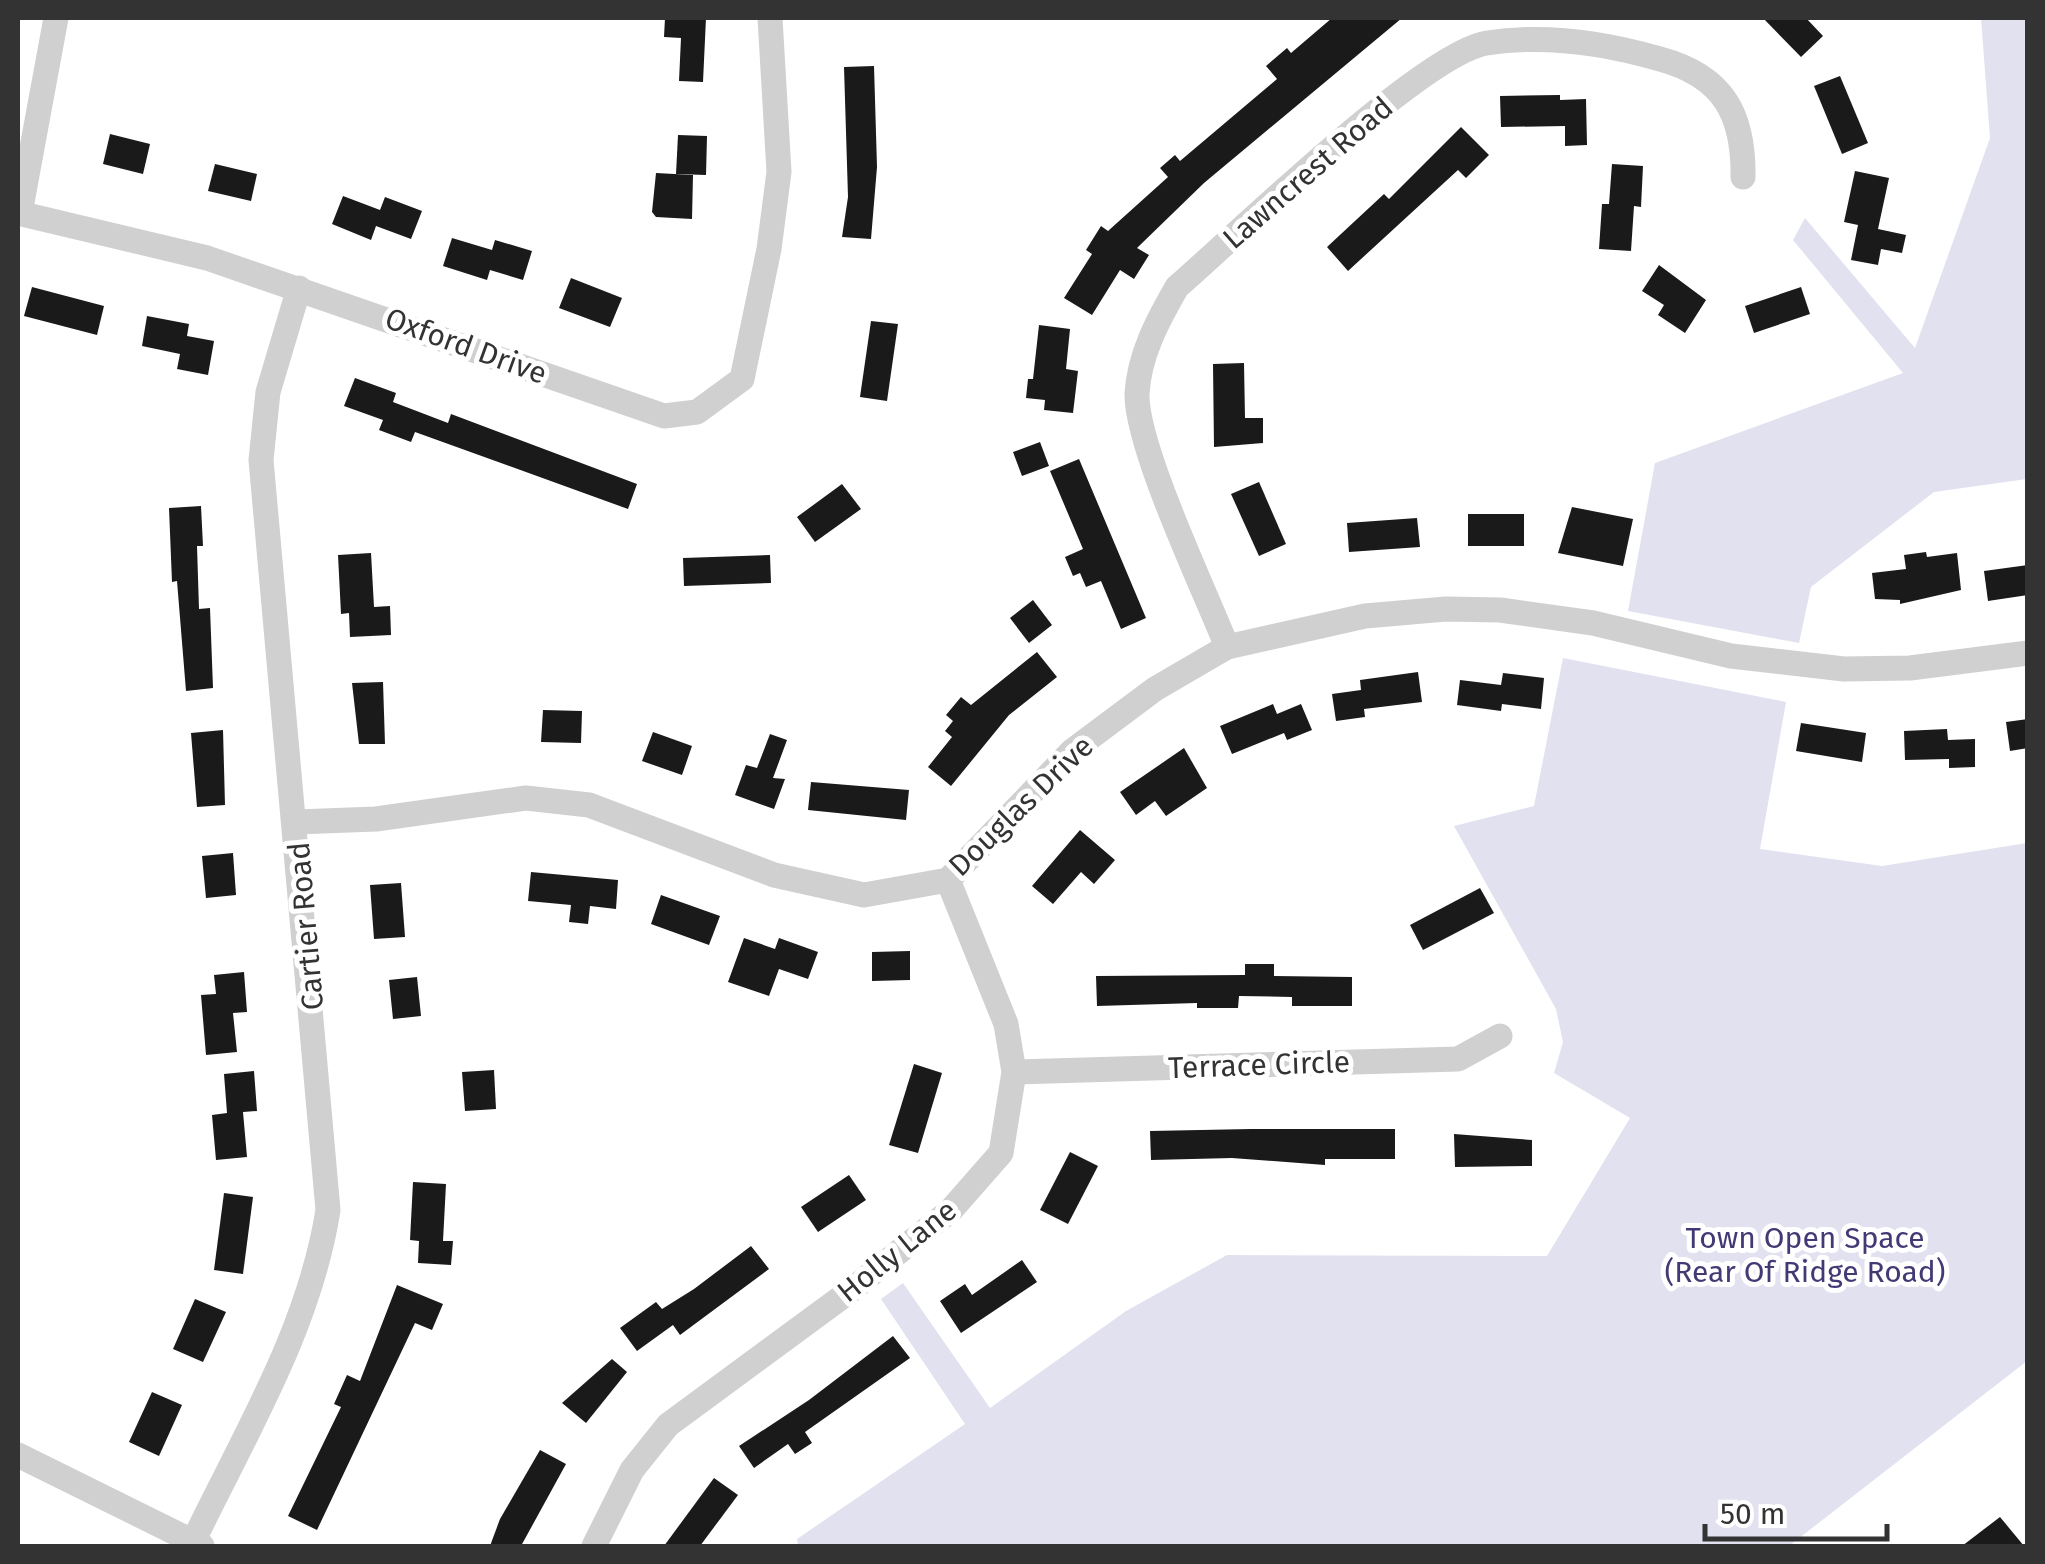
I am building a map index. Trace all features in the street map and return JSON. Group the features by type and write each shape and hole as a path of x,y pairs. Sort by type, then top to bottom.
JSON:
{"street":[{"name":"Oxford Drive","path":"56,18 19,213 207,258 664,416 697,412 742,379 769,249 778,172 770,18"},
{"name":"Lawncrest Road","path":"1228,647 1145,439 1138,395 1150,334 1177,287 1420,76 1484,43 1555,40 1614,45 1685,66 1723,96 1744,136 1744,177"},
{"name":"Cartier Road","path":"195,1545 296,1331 321,1258 328,1210 261,460 268,392 299,288"},
{"name":"Douglas Drive","path":"296,822 376,819 526,798 589,805 774,876 864,894 948,880 1072,751 1155,689 1228,647 1365,616 1446,608 1500,610 1593,623 1731,656 1844,669 1910,668 2028,652"},
{"name":"Holly Lane","path":"594,1546 632,1470 668,1425 850,1291 951,1210 1001,1152 1014,1072 996,992 948,880"},
{"name":"Terrace Circle","path":"1014,1072 1458,1059 1500,1036"},
{"path":"18,1455 195,1545"}],"green space":[{"path":"1981,18 2027,18 2027,479 1934,492 1811,587 1799,643 1628,611 1655,463 1903,373 1793,240 1805,218 1915,348 1990,138"},
{"name":"Town Open Space (Rear Of Ridge Road)","path":"1563,658 1786,702 1760,849 1882,866 2027,843 2027,1361 1789,1546 798,1546 797,1539 965,1424 881,1299 903,1283 990,1408 1126,1311 1227,1255 1547,1256 1630,1118 1554,1073 1563,1042 1556,1009 1454,826 1534,806"}],"building":[{"path":"665,18 706,18 703,82 679,81 681,38 664,37"},
{"path":"1332,18 1402,18 1204,183 1137,248 1149,255 1134,279 1120,270 1092,315 1064,298 1092,254 1086,250 1101,226 1108,231 1168,177 1160,168 1175,155 1180,161 1277,79 1266,66 1287,48 1291,53"},
{"path":"1763,18 1806,18 1823,36 1801,57"},
{"path":"874,66 877,167 871,239 842,237 848,197 844,67"},
{"path":"1840,76 1868,143 1842,154 1814,86"},
{"path":"1560,95 1560,100 1586,99 1587,145 1565,146 1565,126 1501,127 1500,96"},
{"path":"1461,127 1489,155 1466,178 1458,170 1348,271 1327,247 1384,194 1389,199"},
{"path":"110,134 150,144 143,174 103,164"},
{"path":"678,135 707,136 706,175 676,174"},
{"path":"215,164 257,174 251,201 208,191"},
{"path":"1612,164 1643,166 1641,207 1634,206 1631,251 1599,249 1602,204 1609,204"},
{"path":"1855,171 1889,178 1878,229 1906,235 1902,253 1881,249 1878,265 1851,260 1858,225 1844,222"},
{"path":"656,173 693,175 692,219 656,217 652,212"},
{"path":"343,196 380,210 385,197 422,211 411,239 376,226 371,240 332,224"},
{"path":"452,238 492,250 495,240 532,251 523,280 490,270 487,280 443,266"},
{"path":"1659,265 1706,300 1685,333 1658,315 1664,305 1642,291"},
{"path":"571,278 622,298 610,327 559,308"},
{"path":"32,287 104,306 97,335 24,316"},
{"path":"1801,287 1810,314 1754,333 1745,306"},
{"path":"147,316 189,324 187,336 214,341 208,375 177,369 180,354 142,346"},
{"path":"871,321 898,324 887,401 860,397"},
{"path":"1039,325 1070,329 1066,369 1078,371 1073,413 1044,410 1045,400 1026,398 1028,379 1033,379"},
{"path":"1244,363 1245,418 1263,418 1263,443 1214,447 1213,364"},
{"path":"355,378 396,393 393,402 448,423 451,414 637,484 628,509 415,432 411,442 379,430 383,420 344,406"},
{"path":"1040,442 1049,466 1022,476 1013,452"},
{"path":"1079,459 1146,618 1121,629 1101,581 1086,587 1080,573 1073,576 1065,557 1083,549 1050,471"},
{"path":"1259,482 1286,544 1259,556 1231,494"},
{"path":"842,484 861,509 815,542 797,517"},
{"path":"201,506 203,546 197,546 199,609 210,608 213,688 186,691 177,581 172,582 169,508"},
{"path":"1572,507 1633,519 1623,566 1558,553"},
{"path":"1468,514 1524,514 1524,546 1468,546"},
{"path":"1417,518 1420,547 1349,552 1347,523"},
{"path":"1926,552 1927,557 1957,553 1961,590 1900,604 1900,600 1875,599 1872,573 1906,569 1904,555"},
{"path":"371,553 374,607 390,606 391,635 350,637 349,613 341,614 338,555"},
{"path":"770,555 771,583 684,586 683,558"},
{"path":"2028,565 2028,595 1988,601 1984,571"},
{"path":"1033,600 1052,625 1029,643 1010,618"},
{"path":"1037,652 1057,677 1009,715 951,786 928,767 952,737 945,731 953,721 946,715 961,697 971,705"},
{"path":"1418,672 1422,702 1364,709 1365,717 1336,721 1332,694 1361,690 1360,680"},
{"path":"1503,673 1544,678 1541,709 1502,704 1501,711 1457,705 1460,680 1501,685"},
{"path":"383,682 385,744 359,744 352,683"},
{"path":"1273,704 1277,714 1301,704 1312,730 1287,740 1284,733 1232,754 1220,726"},
{"path":"543,710 582,711 581,743 541,742"},
{"path":"2028,719 2028,748 2010,751 2006,722"},
{"path":"1801,723 1866,733 1862,762 1796,751"},
{"path":"1947,729 1948,740 1975,739 1975,767 1949,768 1949,759 1905,760 1904,731"},
{"path":"223,730 225,805 197,807 191,733"},
{"path":"653,732 692,746 682,775 642,761"},
{"path":"770,734 787,740 773,778 785,779 774,809 735,795 746,765 757,768"},
{"path":"1184,748 1207,788 1166,816 1155,801 1136,815 1120,792"},
{"path":"811,782 909,790 906,820 808,810"},
{"path":"1080,830 1115,860 1094,884 1081,872 1053,904 1032,886"},
{"path":"233,853 236,895 206,898 202,856"},
{"path":"531,872 618,880 616,909 590,906 588,924 569,922 571,905 528,901"},
{"path":"401,883 405,937 374,939 370,885"},
{"path":"1480,888 1494,913 1423,950 1410,925"},
{"path":"661,895 720,916 709,945 651,924"},
{"path":"744,938 775,949 779,938 818,952 808,979 779,969 769,996 728,982"},
{"path":"910,951 910,980 872,981 872,952"},
{"path":"1245,964 1274,964 1274,976 1352,977 1352,1006 1292,1006 1292,997 1239,996 1238,1008 1197,1008 1197,1003 1097,1006 1096,976 1245,975"},
{"path":"244,972 247,1012 233,1013 237,1052 206,1055 201,995 216,994 214,975"},
{"path":"417,977 421,1016 393,1019 389,980"},
{"path":"914,1064 942,1073 918,1153 889,1145"},
{"path":"494,1070 496,1109 465,1111 462,1072"},
{"path":"254,1071 257,1111 243,1112 247,1157 216,1160 212,1115 227,1113 224,1074"},
{"path":"1395,1129 1395,1159 1325,1159 1325,1165 1232,1158 1151,1160 1150,1131"},
{"path":"1454,1134 1532,1140 1532,1166 1455,1167"},
{"path":"1070,1152 1098,1166 1068,1224 1040,1210"},
{"path":"849,1175 866,1200 818,1232 801,1207"},
{"path":"413,1182 446,1184 443,1241 453,1241 451,1265 418,1263 419,1241 410,1240"},
{"path":"224,1193 253,1197 243,1274 214,1270"},
{"path":"751,1246 769,1269 680,1335 673,1325 637,1351 620,1328 656,1302 662,1309 694,1289"},
{"path":"1022,1260 1037,1282 961,1333 940,1301 965,1284 972,1295"},
{"path":"397,1285 443,1304 432,1330 415,1323 317,1530 288,1516 341,1407 334,1404 347,1375 360,1381"},
{"path":"195,1299 226,1312 203,1362 173,1349"},
{"path":"893,1336 910,1358 805,1432 812,1443 795,1454 788,1444 754,1468 739,1446 809,1400"},
{"path":"612,1359 627,1372 586,1423 562,1403"},
{"path":"152,1392 182,1405 159,1456 129,1442"},
{"path":"540,1450 566,1464 521,1546 490,1546 500,1519"},
{"path":"714,1478 738,1495 700,1546 664,1546"},
{"path":"2000,1517 2024,1546 1962,1546"}]}
